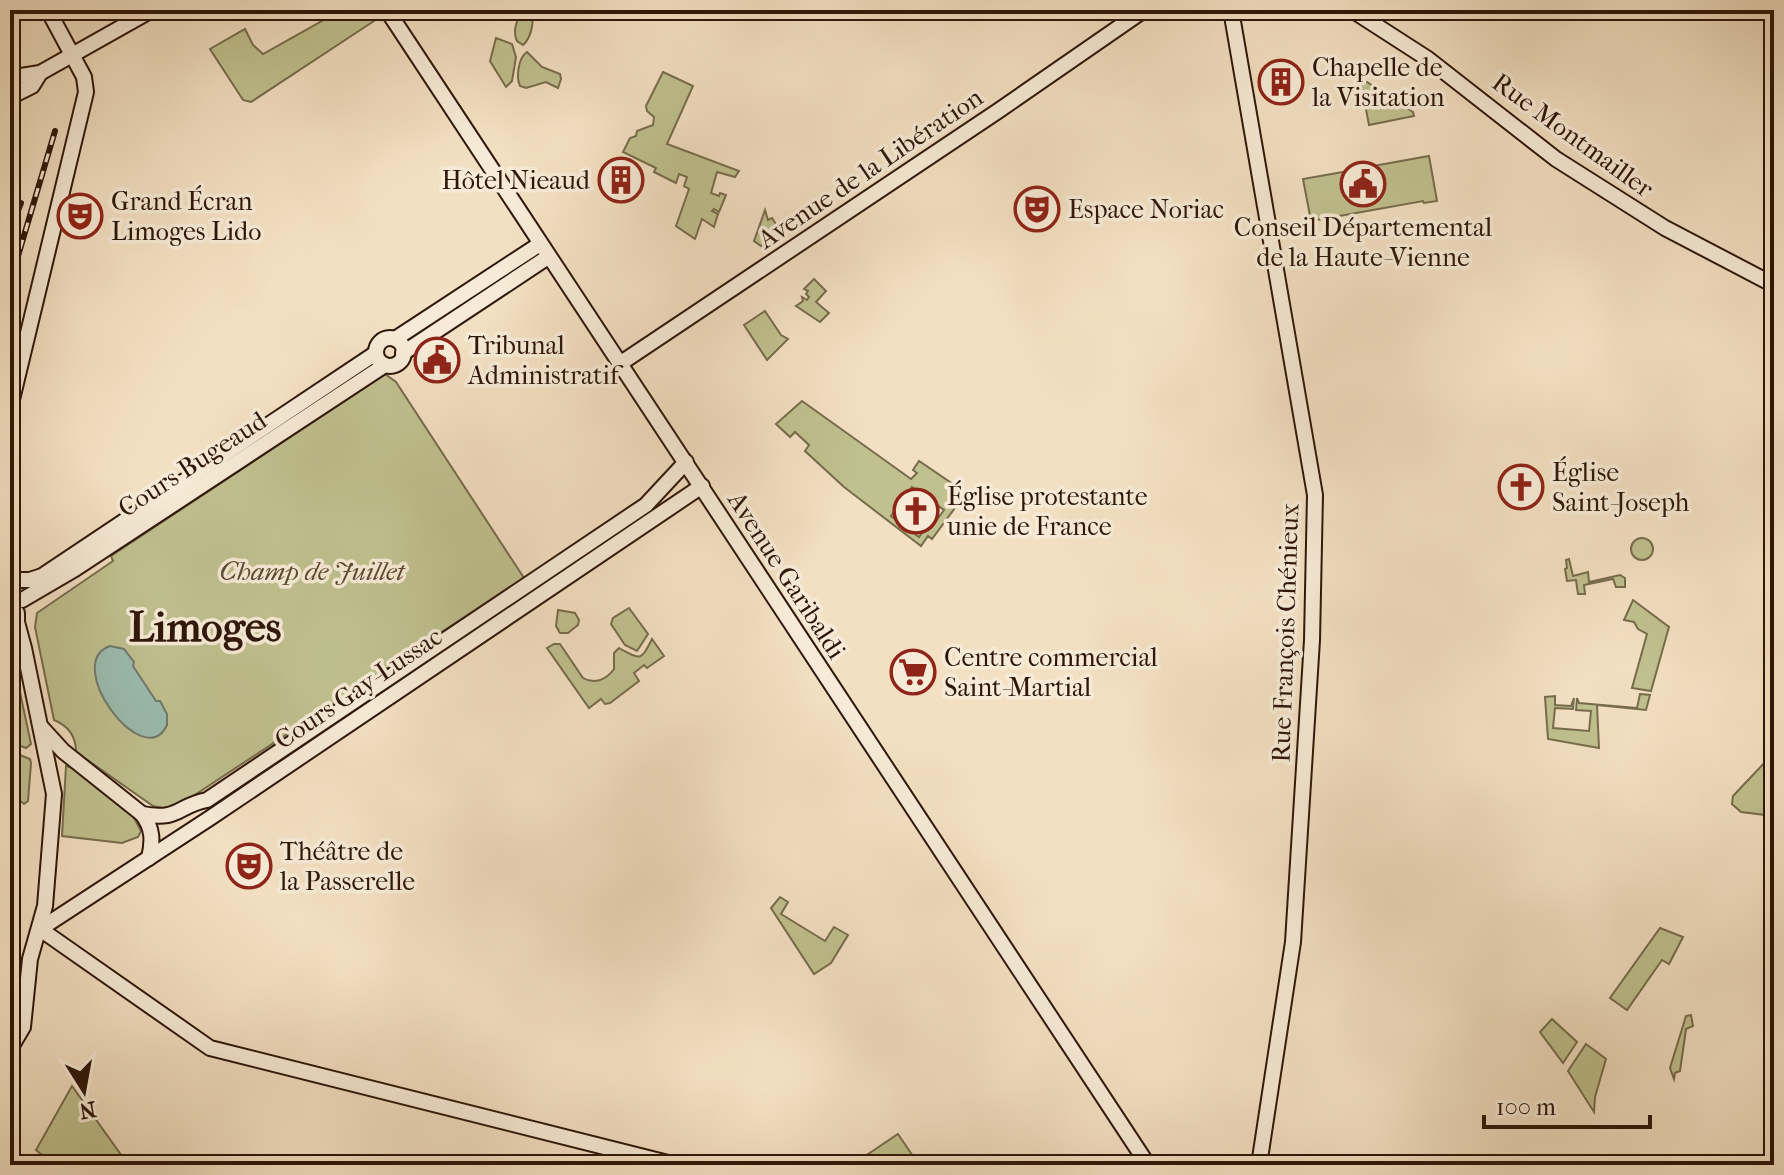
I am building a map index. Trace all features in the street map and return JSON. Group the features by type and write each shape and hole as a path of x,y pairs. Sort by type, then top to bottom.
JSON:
{"street":[{"path":"10,408 86,92 84,77 48,10"},
{"path":"10,82 21,76 40,73 152,10"},
{"name":"Avenue Garibaldi","path":"387,10 1148,1165"},
{"name":"Avenue de la Libération","path":"621,363 981,123 1144,10"},
{"name":"Rue François Chénieux","path":"1231,10 1315,495 1316,530 1311,672 1293,942 1259,1165"},
{"name":"Rue Montmailler","path":"1352,10 1428,59 1528,139 1579,174 1655,223 1774,285"},
{"path":"10,97 32,86 40,73"},
{"path":"540,244 395,339 384,340 377,346 380,359 398,363 403,353 548,257"},
{"path":"395,339 403,353"},
{"name":"Cours Bugeaud","path":"13,578 30,580 42,576 380,359"},
{"name":"Cours Bugeaud","path":"16,611 380,359"},
{"name":"Cours Gay-Lussac","path":"142,814 161,818 207,800 646,505 686,462"},
{"name":"Cours Gay-Lussac","path":"40,929 702,486"},
{"path":"10,1049 23,1027 30,959 40,929 47,886 54,794 43,729 17,622 16,611 22,591 13,578"},
{"path":"10,636 29,674"},
{"path":"43,729 63,751 142,814 151,829 149,858"},
{"path":"40,929 210,1048 676,1165"}],"green space":[{"path":"329,10 372,10 377,19 251,102 243,100 210,49 245,29 253,45 263,54 327,18"},
{"path":"524,14 532,16 532,23 523,45 517,41 515,30"},
{"path":"496,38 512,44 516,57 512,81 506,87 490,61"},
{"path":"527,52 542,67 560,74 558,88 546,82 526,88 520,86 519,68"},
{"path":"663,72 693,86 667,144 739,171 735,177 717,172 711,193 726,195 719,212 712,211 718,214 714,227 702,219 695,239 676,226 689,189 684,186 687,177 679,174 676,183 654,172 656,168 623,152 637,131 653,125 654,117 646,106"},
{"path":"1367,82 1413,112 1414,116 1369,125 1361,83"},
{"path":"1429,156 1437,201 1311,221 1303,179 1360,169 1365,194 1377,191 1373,166"},
{"path":"765,210 768,220 772,218 781,232 761,246 754,241"},
{"path":"814,279 826,291 816,302 829,313 820,322 796,306 803,301 802,297 807,300 809,297 804,289"},
{"path":"765,311 781,335 788,339 767,360 744,325"},
{"name":"Champ de Juillet","path":"385,374 396,382 524,578 181,804 166,809 153,806 76,752 71,732 54,720 35,627 37,613 113,561 111,556"},
{"path":"802,401 911,479 917,473 913,470 919,461 966,493 932,539 928,536 921,546 844,487 805,451 809,445 795,432 790,437 776,424","holes":["912,487 944,510 931,528 927,526 919,537 891,516"]},
{"path":"1642,538 1650,541 1653,549 1650,557 1642,560 1634,557 1631,549 1634,541"},
{"path":"1569,559 1573,576 1588,572 1589,582 1620,575 1625,578 1625,587 1616,587 1613,579 1584,585 1585,594 1578,594 1576,580 1567,581 1565,569 1566,560"},
{"path":"1633,600 1669,627 1651,691 1632,688 1647,634 1638,629 1634,622 1624,620"},
{"path":"629,608 648,634 637,651 625,645 611,624 613,618"},
{"path":"558,610 575,613 579,620 578,625 568,633 560,633 556,626"},
{"path":"652,639 664,656 634,673 639,681 610,703 605,704 601,699 589,708 547,648 560,644 583,678 596,681 608,676 614,669 614,653 619,648 640,656"},
{"path":"10,645 31,744 26,748 10,742"},
{"path":"1640,694 1650,695 1646,710 1597,705 1599,748 1548,739 1545,697 1555,696 1555,705 1571,706 1574,698 1573,709 1555,708 1553,728 1589,731 1591,711 1576,710 1577,698 1579,703 1637,708"},
{"path":"10,751 30,759 28,801 24,804 10,792"},
{"path":"1774,756 1774,816 1741,812 1732,804 1733,796"},
{"path":"66,766 73,768 133,816 141,831 138,837 122,843 62,836"},
{"path":"780,897 788,902 781,914 825,941 834,927 848,935 831,963 814,974 771,908"},
{"path":"1660,928 1683,937 1669,964 1662,960 1627,1010 1610,998"},
{"path":"1691,1015 1693,1026 1686,1029 1680,1071 1675,1073 1674,1079 1670,1068 1686,1016"},
{"path":"1552,1019 1577,1042 1563,1063 1540,1032"},
{"path":"1586,1044 1606,1059 1594,1112 1568,1071"},
{"path":"72,1086 124,1159 114,1165 46,1165 48,1160 36,1150"},
{"path":"898,1134 919,1165 852,1165"}],"water":[{"path":"110,646 124,649 167,714 167,725 156,737 142,736 126,726 100,692 95,673 97,656"}],"railway":[{"path":"10,283 55,131"},
{"path":"10,231 21,203"}],"place":[{"name":"Chapelle de la Visitation","path":"1281,82"},
{"name":"Hôtel Nieaud","path":"621,180"},
{"name":"Conseil Départemental de la Haute-Vienne","path":"1363,184"},
{"name":"Espace Noriac","path":"1037,209"},
{"name":"Grand Écran Limoges Lido","path":"80,216"},
{"name":"Tribunal Administratif","path":"437,360"},
{"name":"Église Saint-Joseph","path":"1521,487"},
{"name":"Église protestante unie de France","path":"916,511"},
{"name":"Centre commercial Saint-Martial","path":"913,672"},
{"name":"Théâtre de la Passerelle","path":"249,866"}],"district":[{"name":"Limoges","path":"205,626"}]}
